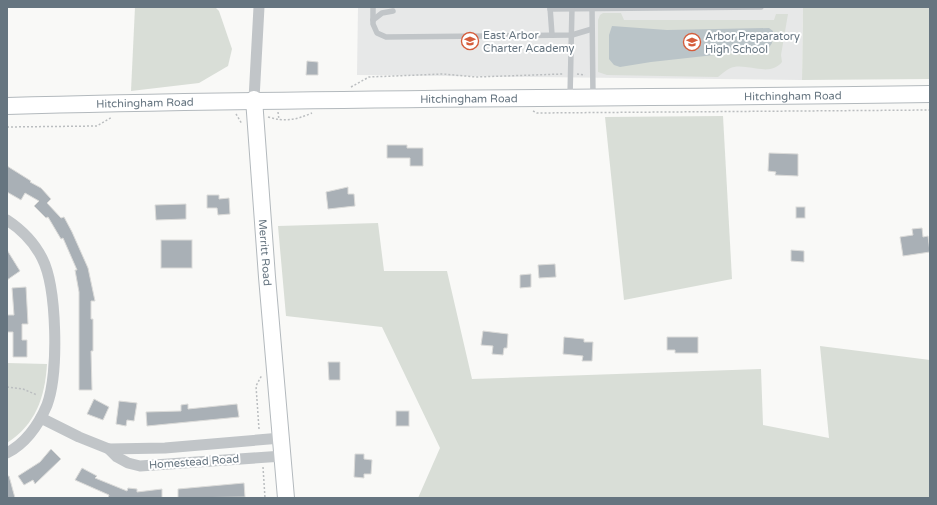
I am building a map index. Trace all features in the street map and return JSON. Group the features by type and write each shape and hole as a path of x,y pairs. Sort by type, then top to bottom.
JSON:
{"street":[{"name":"Merritt Road","path":"259,7 254,99 267,277 286,498"},
{"name":"Hitchingham Road","path":"7,106 254,99 593,98 930,94"},
{"path":"7,220 25,234 34,244 48,271 54,323 52,385 41,418 28,436 14,449 7,453"},
{"name":"Homestead Road","path":"41,418 79,437 109,449 165,448 281,438"},
{"name":"Homestead Road","path":"109,449 117,457 128,463 140,466 283,456"}],"lane":[{"path":"373,7 373,20 377,33 386,37 572,35 592,29"},
{"path":"552,35 550,8 761,7"},
{"path":"570,98 572,74 572,8"},
{"path":"592,8 593,98"},
{"path":"373,20 382,13 393,11"}],"path":[{"path":"346,89 368,78 443,74 476,77 572,74 593,75"},
{"path":"278,100 279,120"},
{"path":"532,110 537,113 930,110"},
{"path":"239,119 244,116 255,116 279,120 298,120 316,111"},
{"path":"235,112 245,129"},
{"path":"7,127 97,126 117,114"},
{"path":"260,434 256,386 265,370"},
{"path":"7,387 23,389 37,395"},
{"path":"262,462 265,498"}],"shaded area":[{"path":"135,7 215,7 219,11 232,49 228,66 199,83 131,91"},
{"path":"358,7 803,7 802,80 357,75"},
{"path":"803,7 930,7 930,79 802,80"},
{"name":"Arbor Preparatory High School","path":"603,13 621,13 624,20 774,20 776,14 788,14 781,55 782,62 772,69 734,67 718,77 607,75 598,72 598,20 600,15"},
{"path":"612,26 667,30 769,28 773,31 772,43 768,49 651,62 620,67 614,65 609,59 609,35"},
{"path":"723,116 732,279 624,300 605,117"},
{"path":"378,223 384,271 447,271 472,379 761,369 763,425 829,438 820,346 930,360 930,498 418,498 440,448 382,327 286,316 278,226"},
{"path":"7,363 47,364 44,388 37,409 25,427 17,436 7,443"}],"building":[{"path":"307,61 318,62 318,75 306,75"},
{"path":"387,145 407,145 407,148 423,148 423,166 410,166 410,158 387,158"},
{"path":"769,153 798,154 798,176 775,175 776,172 768,171"},
{"path":"7,166 41,188 51,199 47,203 61,218 64,217 88,268 95,301 91,301 91,319 93,319 93,351 91,351 92,390 79,390 79,292 75,270 77,270 63,238 61,239 48,217 46,218 34,206 39,201 25,193 21,200 7,192"},
{"path":"348,187 348,194 354,194 355,206 328,209 326,192"},
{"path":"207,195 219,195 219,199 229,198 230,214 218,215 217,208 207,208"},
{"path":"186,204 186,219 156,220 155,205"},
{"path":"796,207 805,207 805,218 796,218"},
{"path":"922,228 923,237 928,236 930,252 903,256 900,237 913,235 912,229"},
{"path":"161,240 192,240 192,268 161,268"},
{"path":"7,250 20,271 7,280"},
{"path":"791,250 804,251 804,262 791,261"},
{"path":"555,264 556,277 539,278 538,265"},
{"path":"531,274 531,287 520,288 520,275"},
{"path":"26,287 28,324 22,324 22,340 27,340 27,357 13,357 13,332 7,332 7,315 14,315 12,288"},
{"path":"483,331 508,334 507,348 504,348 503,355 492,354 493,346 481,345"},
{"path":"564,337 584,339 584,342 593,342 592,361 582,361 583,356 563,354"},
{"path":"667,337 698,337 698,353 675,353 675,350 667,350"},
{"path":"328,362 340,362 340,380 329,380"},
{"path":"94,399 109,407 103,420 87,414"},
{"path":"119,401 137,403 134,421 127,420 126,426 116,424"},
{"path":"188,404 188,409 237,404 239,417 147,426 146,412 181,411 181,405"},
{"path":"396,411 409,411 409,426 396,426"},
{"path":"51,449 61,459 35,484 33,480 24,485 18,476 40,462"},
{"path":"355,454 364,454 364,459 372,460 371,474 364,474 364,478 354,477"},
{"path":"82,468 97,476 95,478 127,491 128,488 137,489 137,492 162,489 162,498 108,498 109,495 75,480"},
{"path":"7,476 9,476 15,498 7,498"},
{"path":"244,483 245,497 178,498 178,489"}],"place":[{"name":"East Arbor Charter Academy","path":"470,41"},
{"name":"Arbor Preparatory High School","path":"692,42"}]}
